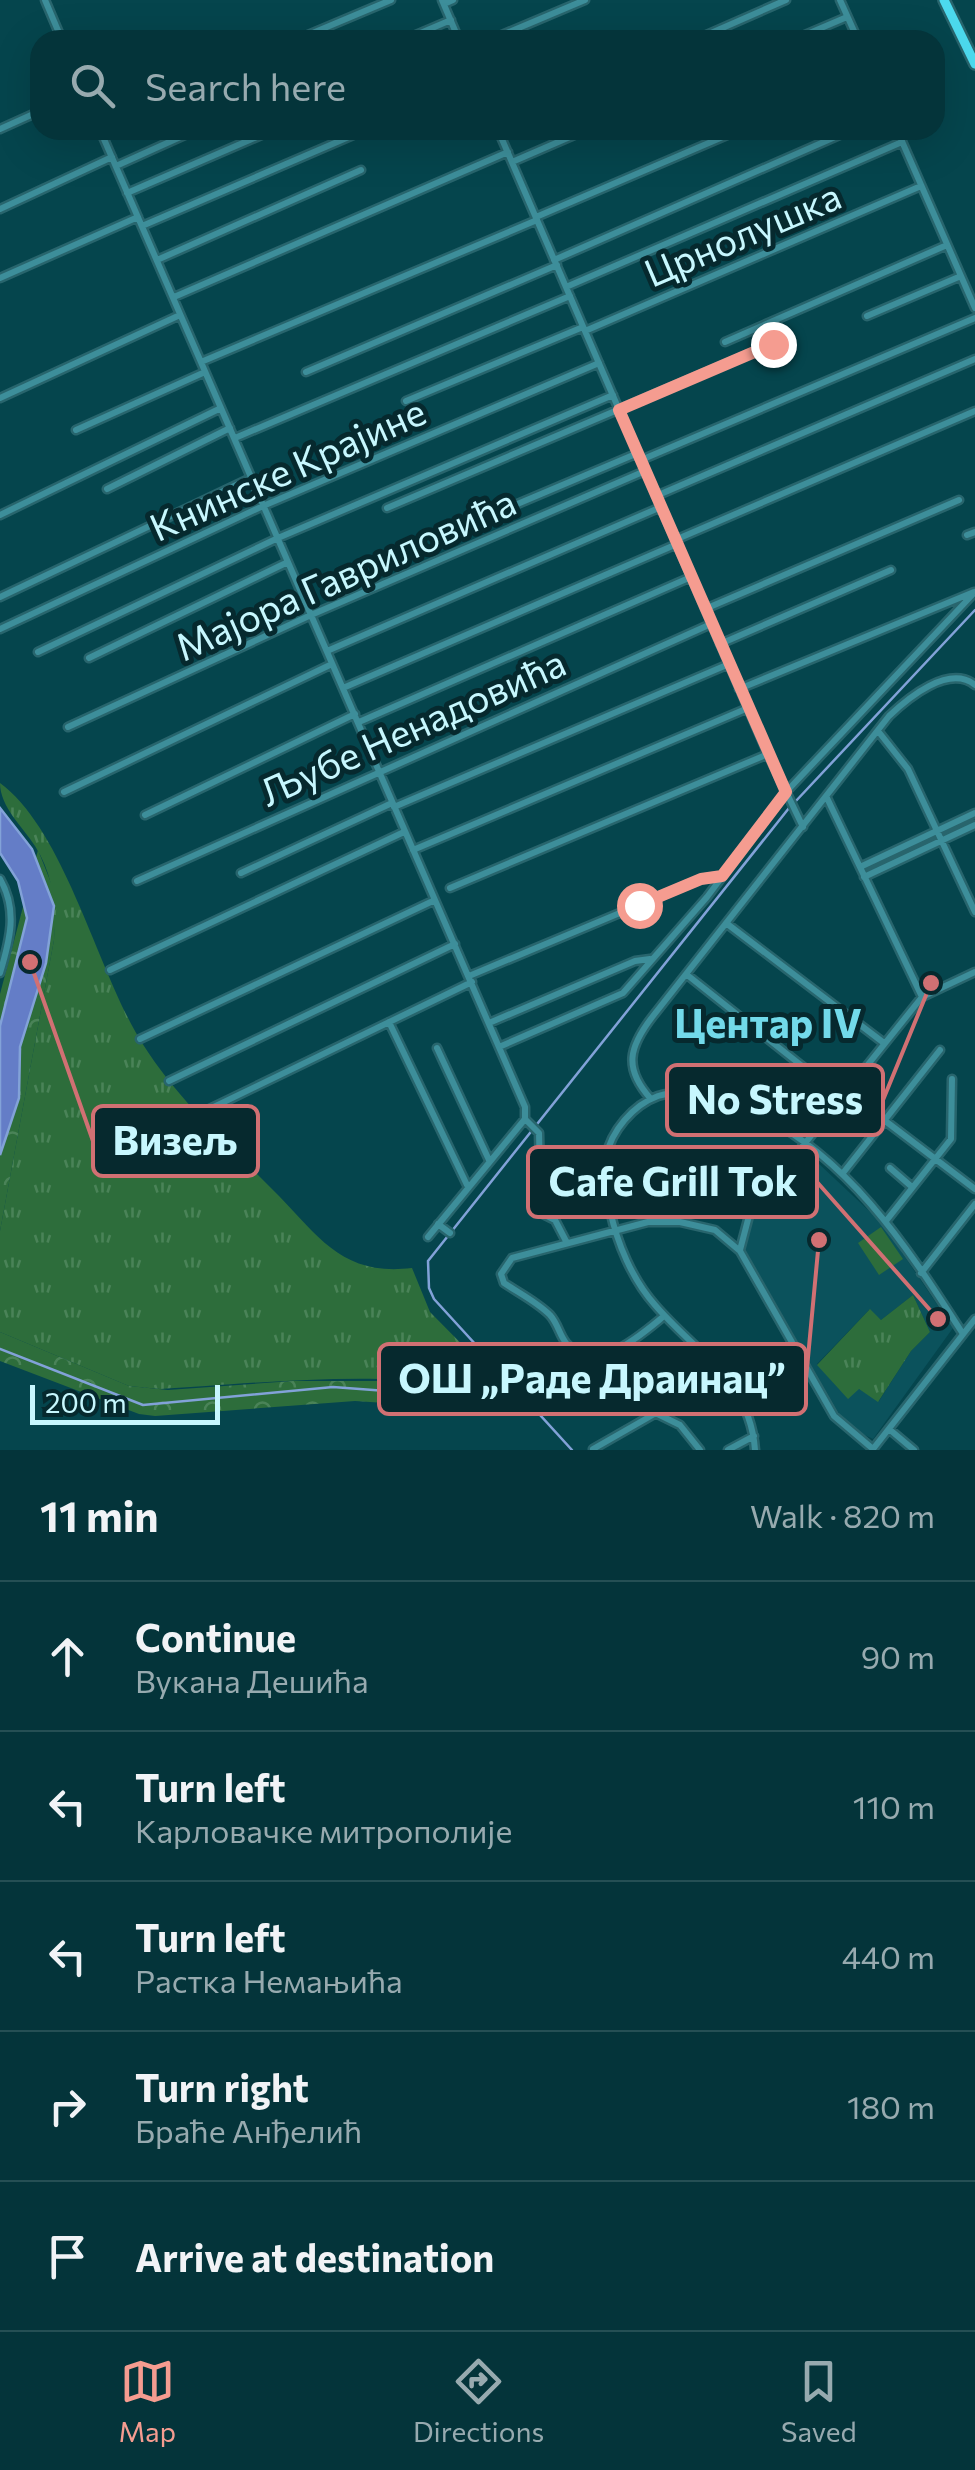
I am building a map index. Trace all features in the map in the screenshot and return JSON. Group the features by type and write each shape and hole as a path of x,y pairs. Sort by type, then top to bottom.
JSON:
{"main road":[{"path":"944,0 975,64"}],"street":[{"path":"45,0 58,30"},
{"path":"320,30 391,0"},
{"path":"453,0 443,2 455,30"},
{"path":"514,30 584,0"},
{"path":"718,30 786,0"},
{"path":"840,0 854,30"},
{"path":"816,30 848,16"},
{"path":"428,30 451,20"},
{"path":"0,130 30,116"},
{"path":"104,140 489,1023 529,1121 540,1173 567,1243"},
{"path":"116,166 174,140"},
{"path":"128,193 250,140"},
{"path":"142,226 342,140"},
{"path":"503,140 711,624 802,824"},
{"path":"512,162 563,140"},
{"path":"200,362 716,140"},
{"path":"306,372 829,140"},
{"path":"566,287 902,142 975,308"},
{"path":"174,297 508,152"},
{"path":"0,210 112,157"},
{"path":"157,260 361,170"},
{"name":"Црнолушка","path":"406,401 922,186"},
{"path":"0,278 138,217"},
{"path":"725,342 947,245"},
{"path":"867,316 961,276"},
{"path":"235,438 570,296"},
{"path":"0,398 181,314"},
{"path":"470,524 975,318"},
{"path":"387,508 773,344"},
{"path":"656,496 975,359"},
{"name":"Книнске Крајине","path":"0,629 263,506 598,363"},
{"path":"76,430 205,372"},
{"path":"38,652 278,538 612,395"},
{"path":"0,516 221,408"},
{"path":"343,688 975,411"},
{"path":"107,489 230,428"},
{"name":"Мајора Гавриловића","path":"68,727 311,615 645,471"},
{"path":"0,597 251,478"},
{"path":"705,608 959,500"},
{"path":"327,651 661,507"},
{"path":"88,658 288,562"},
{"path":"720,644 891,570"},
{"path":"359,722 691,577"},
{"path":"740,689 878,628 975,592"},
{"path":"499,1047 619,996 722,876 786,792 975,592"},
{"name":"Љубе Ненадовића","path":"136,881 378,769 711,624"},
{"path":"64,792 332,664"},
{"path":"241,872 729,664"},
{"path":"651,1099 633,1076 631,1054 637,1038 802,824 902,704 927,688 955,678 975,686"},
{"path":"412,850 748,708"},
{"path":"145,815 355,714"},
{"path":"878,731 902,758 975,912"},
{"path":"450,888 768,754"},
{"path":"826,798 922,996"},
{"path":"860,867 975,813"},
{"path":"864,877 975,825"},
{"path":"110,970 404,832"},
{"path":"195,1116 470,979 701,879 722,876"},
{"path":"0,879 11,911 10,941 0,972"},
{"path":"140,1039 435,900"},
{"path":"726,923 884,1043"},
{"path":"168,1081 455,944"},
{"path":"489,1023 635,961 650,960"},
{"path":"740,1251 750,1212 922,996 975,972"},
{"path":"686,974 840,1096"},
{"path":"389,1022 467,1185"},
{"path":"437,1048 490,1160"},
{"path":"843,1173 940,1050"},
{"path":"886,1221 952,1134 952,1079"},
{"path":"755,1450 748,1412 729,1378 664,1316 637,1280 615,1229 606,1156 620,1126 651,1099 690,1092 710,1095 762,1115 805,1139 843,1173 886,1221 963,1334"},
{"path":"884,1120 975,1189"},
{"path":"428,1237 445,1229 467,1185 529,1121"},
{"path":"890,1168 912,1188"},
{"path":"921,1273 975,1204"},
{"path":"533,1209 555,1220"},
{"path":"664,1316 612,1352 596,1355 572,1348 552,1318 502,1282 502,1270 512,1258 615,1229 659,1222 692,1224 722,1234 740,1251 826,1406 872,1450 975,1319"},
{"path":"612,1352 635,1405 686,1429 700,1450"},
{"path":"593,1449 656,1413"},
{"path":"889,1429 914,1450"},
{"path":"728,1450 754,1436"}],"shaded area":[{"path":"802,1148 882,1223 953,1328 873,1439 854,1430 838,1412 744,1248 751,1216","holes":["913,1295 930,1332 911,1351 879,1401 859,1389 840,1390 817,1364 869,1310 881,1320"]}],"green space":[{"path":"0,783 23,805 44,834 126,1013 142,1043 173,1085 336,1252 369,1266 412,1268 430,1312 515,1398 476,1388 387,1379 160,1389 129,1386 0,1332 0,1231 54,940 55,915 46,869 8,808"},
{"path":"38,850 57,898 54,940 0,1231 0,994"},
{"path":"881,1227 903,1259 879,1275 858,1243"},
{"path":"913,1295 930,1332 911,1351 878,1402 859,1389 848,1399 817,1365 870,1309 881,1320"},
{"path":"0,1332 129,1386 168,1390 293,1381 392,1381 508,1392 508,1411 355,1401 139,1414 0,1361"}],"water":[{"path":"0,808 32,849 54,906 46,963 20,1047 19,1098 0,1155 0,1026 27,918 18,881 0,853"}],"waterway":[{"path":"795,802 975,610"},
{"path":"572,1450 434,1299 429,1288 428,1261 789,808"},
{"path":"0,1349 143,1405 333,1387 507,1400"}],"place":[{"name":"Визељ","path":"30,962"},
{"name":"No Stress","path":"931,983"},
{"name":"ОШ „Раде Драинац”","path":"819,1240"},
{"name":"Cafe Grill Tok","path":"938,1319"}],"district":[{"name":"Центар IV","path":"768,1021"}],"route":[{"path":"639,905 701,879 722,876 786,792 619,410 773,344"}]}
